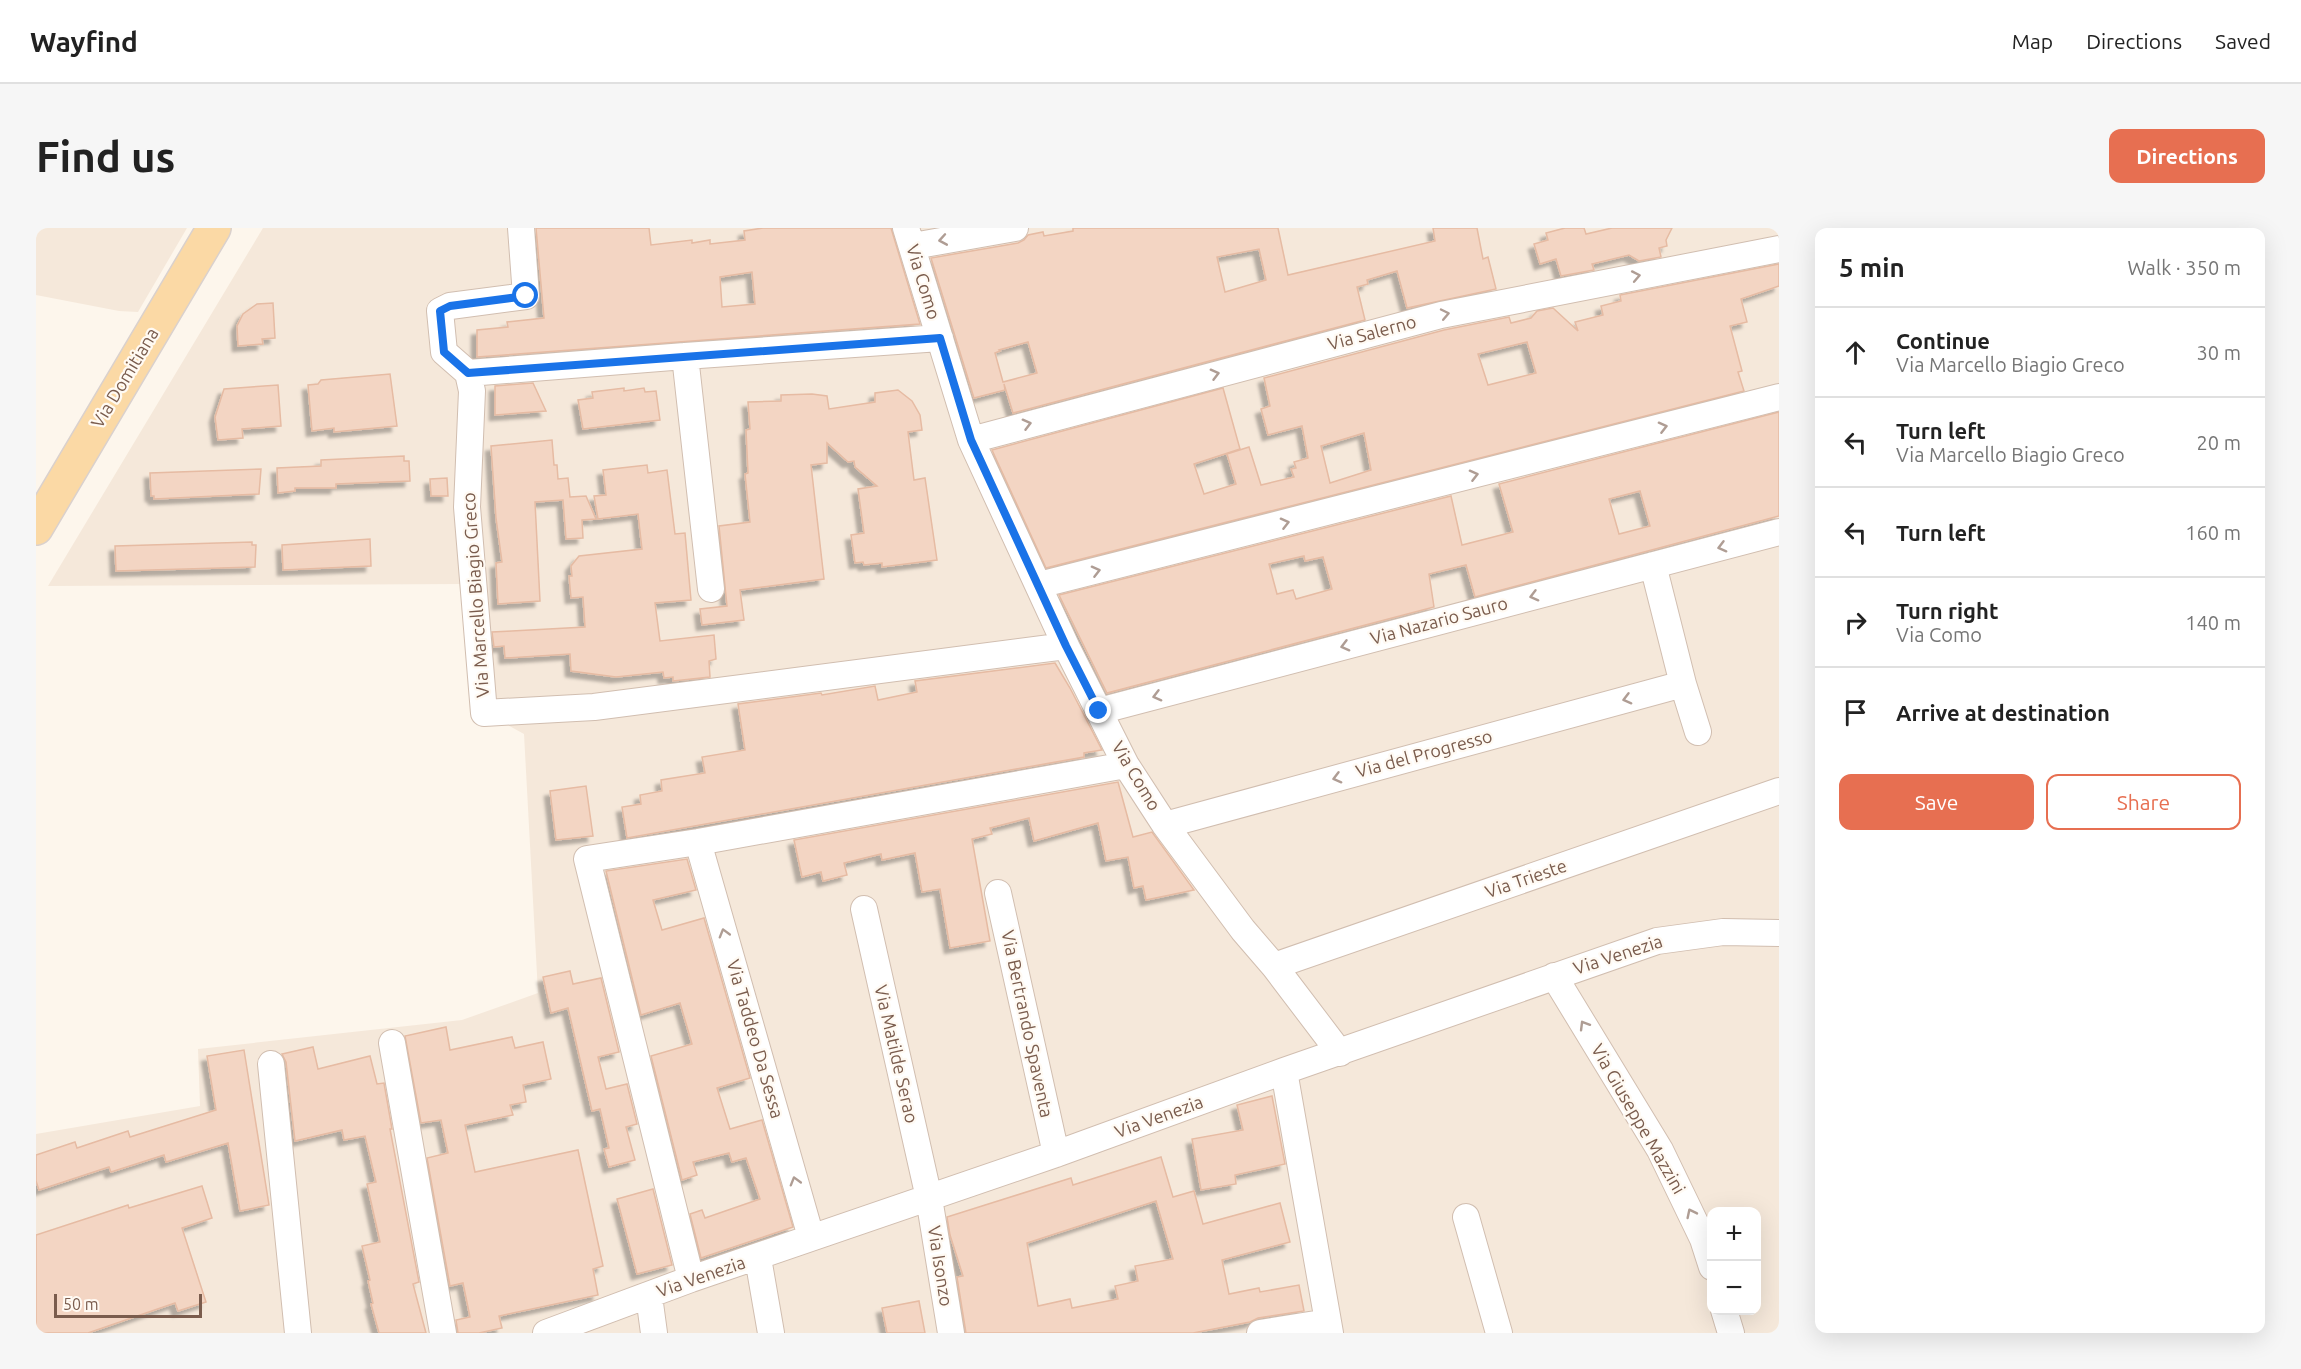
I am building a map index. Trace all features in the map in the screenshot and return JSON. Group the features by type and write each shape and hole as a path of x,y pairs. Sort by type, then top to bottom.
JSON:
{"main road":[{"name":"Via Domitiana","path":"36,528 214,228"}],"street":[{"path":"521,228 526,296 450,306 440,311 444,352 468,373 940,338"},
{"path":"910,237 1015,228"},
{"name":"Via Como","path":"910,237 971,440 1066,646 1126,765 1165,825 1243,930 1274,966 1340,1053"},
{"name":"Via Salerno","path":"971,440 1441,315 1779,249"},
{"path":"685,356 711,589"},
{"name":"Via Marcello Biagio Greco","path":"468,373 472,402 467,507 484,712 594,707 1066,646"},
{"path":"1039,585 1779,397"},
{"name":"Via Nazario Sauro","path":"1099,711 1779,532"},
{"path":"1653,565 1683,684 1698,732"},
{"name":"Via del Progresso","path":"1165,825 1683,684"},
{"path":"691,1279 587,859 698,842 1126,765"},
{"name":"Via Trieste","path":"1274,966 1779,791"},
{"name":"Via Taddeo Da Sessa","path":"698,842 811,1237"},
{"name":"Via Bertrando Spaventa","path":"998,893 1056,1154"},
{"name":"Via Matilde Serao","path":"864,909 929,1198"},
{"name":"Via Venezia","path":"546,1333 691,1279 1056,1154 1284,1071 1657,941 1723,932 1779,933"},
{"name":"Via Giuseppe Mazzini","path":"1554,976 1660,1150 1703,1239 1710,1261"},
{"path":"392,1043 443,1333"},
{"path":"271,1064 298,1333"},
{"path":"1260,1333 1329,1327 1284,1071"},
{"name":"Via Isonzo","path":"929,1198 951,1333"},
{"path":"1466,1217 1499,1333"},
{"path":"758,1257 771,1333"},
{"path":"649,1296 654,1333"},
{"path":"1725,1315 1731,1333"}],"shaded area":[{"path":"36,228 187,228 138,312 119,311 36,295"},
{"path":"263,228 1779,228 1779,1333 36,1333 36,1134 200,1106 198,1049 462,1020 538,993 524,734 502,722 464,584 48,586"}],"building":[{"path":"536,228 649,228 651,245 692,240 692,243 710,240 710,244 745,240 744,231 763,228 891,228 920,324 477,357 477,330 508,327 507,322 544,318","holes":["752,272 755,304 722,307 720,277"]},
{"path":"1073,228 1278,228 1288,275 1435,241 1433,228 1477,228 1483,259 1488,257 1496,289 1407,308 1397,271 1367,280 1368,284 1357,287 1365,320 1013,413 1004,384 1005,390 974,398 931,258 1018,243 1028,235 1043,232 1044,236 1073,231","holes":["1259,249 1266,280 1225,292 1217,257","1028,342 1037,373 1003,382 995,353"]},
{"path":"1565,228 1584,228 1586,234 1612,228 1672,228 1666,240 1667,246 1659,248 1661,257 1639,261 1629,255 1592,264 1594,270 1561,276 1556,259 1540,264 1534,244 1548,240 1546,233"},
{"path":"1779,264 1779,286 1741,299 1747,322 1730,326 1742,371 1738,372 1744,391 1046,568 992,450 1223,388 1240,449 1194,464 1204,494 1236,484 1227,454 1249,447 1261,485 1294,477 1291,469 1296,468 1294,462 1308,458 1302,426 1268,435 1261,409 1270,406 1264,378 1444,330 1509,317 1511,323 1531,318 1537,311 1553,308 1578,331 1575,322 1603,315 1601,306 1621,301 1620,295","holes":["1527,342 1536,373 1488,385 1478,354","1364,433 1371,470 1330,483 1321,446"]},
{"path":"273,303 275,338 262,339 263,344 238,346 237,326 243,314 257,304"},
{"path":"390,374 397,426 334,432 334,428 312,431 308,385 318,384 321,380"},
{"path":"533,383 546,411 495,415 495,386"},
{"path":"278,385 281,426 242,429 243,438 218,440 215,417 224,389"},
{"path":"624,388 624,391 644,388 645,392 656,391 660,420 583,429 578,400 593,398 592,392"},
{"path":"898,390 912,401 920,415 922,430 908,432 914,480 925,478 937,560 882,567 882,563 864,565 863,562 855,563 851,535 864,533 858,489 877,486 855,467 854,461 848,462 827,443 827,463 811,465 824,579 740,590 744,620 702,625 700,609 727,606 719,526 750,522 745,474 748,473 746,430 750,429 748,402 781,401 781,395 812,394 827,396 829,409 875,402 875,393"},
{"path":"1779,412 1779,516 1475,597 1466,565 1429,574 1434,607 1107,693 1059,595 1451,496 1462,545 1513,532 1499,484","holes":["1640,491 1650,526 1619,534 1609,499","1304,556 1305,561 1323,557 1332,589 1296,599 1293,590 1277,594 1269,564"]},
{"path":"552,440 554,465 557,465 558,479 568,478 570,497 586,496 596,519 582,520 583,538 566,539 563,500 535,502 540,601 498,604 496,563 502,562 496,518 491,446"},
{"path":"404,456 404,461 409,461 410,481 336,484 336,488 295,488 295,491 278,493 277,468 321,466 321,460"},
{"path":"647,465 648,473 667,470 675,534 685,533 691,600 655,603 660,641 714,635 716,659 709,661 710,677 673,681 673,677 664,678 663,672 616,677 571,671 570,654 505,658 504,646 494,647 492,632 585,627 583,597 571,598 569,576 572,576 571,566 579,556 642,549 638,514 598,519 594,496 606,495 603,470"},
{"path":"261,469 259,494 154,499 154,496 151,496 150,473"},
{"path":"447,478 448,496 431,496 430,479"},
{"path":"370,539 371,566 283,570 282,545"},
{"path":"252,542 252,545 256,545 255,567 116,571 115,546"},
{"path":"1055,663 1102,750 1084,753 1084,757 627,838 622,807 641,804 640,795 662,791 661,780 705,773 702,757 745,750 738,704 821,693 822,695 875,686 878,700 917,692 915,681"},
{"path":"1118,782 1133,837 1152,832 1194,890 1146,900 1143,886 1134,888 1128,857 1106,861 1098,823 1034,841 1029,818 990,828 992,834 972,839 990,941 950,948 940,889 922,892 915,853 882,860 881,854 844,863 847,875 823,881 821,872 802,877 794,840"},
{"path":"586,786 593,836 556,840 550,791"},
{"path":"687,859 696,890 653,900 662,930 704,918 750,1078 717,1088 730,1129 762,1120 793,1227 701,1258 690,1214 702,1210 705,1218 760,1199 746,1158 732,1162 729,1153 693,1162 697,1175 682,1180 651,1056 692,1044 680,1003 641,1015 606,871"},
{"path":"570,971 573,984 601,978 619,1052 598,1057 606,1089 627,1084 637,1124 626,1127 635,1160 609,1167 604,1149 609,1148 600,1109 592,1111 568,1008 551,1013 543,977"},
{"path":"446,1027 450,1050 512,1037 515,1048 543,1042 551,1079 523,1085 526,1102 510,1105 513,1115 465,1125 475,1172 578,1150 603,1266 593,1269 598,1295 499,1316 502,1328 479,1333 458,1333 456,1320 470,1317 463,1283 450,1286 427,1158 448,1153 441,1120 421,1123 405,1036"},
{"path":"313,1047 318,1069 370,1056 377,1084 384,1083 392,1129 390,1129 419,1282 413,1284 426,1333 379,1333 371,1304 373,1303 368,1281 370,1280 362,1246 380,1242 367,1184 376,1182 365,1136 344,1140 342,1130 295,1141 286,1062 282,1054"},
{"path":"244,1050 269,1205 240,1211 228,1143 166,1162 164,1155 111,1172 109,1167 39,1190 36,1181 36,1155 75,1142 77,1148 128,1131 130,1137 216,1110 207,1056"},
{"path":"1272,1096 1285,1164 1235,1175 1236,1184 1201,1190 1192,1139 1243,1130 1237,1105"},
{"path":"1161,1157 1173,1197 1194,1191 1203,1224 1280,1203 1290,1242 1222,1260 1229,1294 1259,1288 1260,1292 1299,1285 1304,1311 1258,1318 1250,1322 1193,1333 966,1333 957,1277 963,1276 950,1235 947,1217 1071,1178 1073,1185","holes":["1156,1201 1173,1259 1135,1266 1138,1281 1115,1286 1118,1299 1072,1308 1070,1299 1038,1306 1027,1243"]},
{"path":"202,1186 212,1218 182,1228 206,1302 178,1311 175,1303 88,1333 36,1333 36,1235 128,1205 129,1208"},
{"path":"653,1189 672,1265 637,1274 617,1199"},
{"path":"919,1301 925,1333 887,1333 882,1308"}],"route":[{"path":"526,296 450,306 440,311 444,352 468,373 940,338 971,440 1066,646 1099,711"}]}
